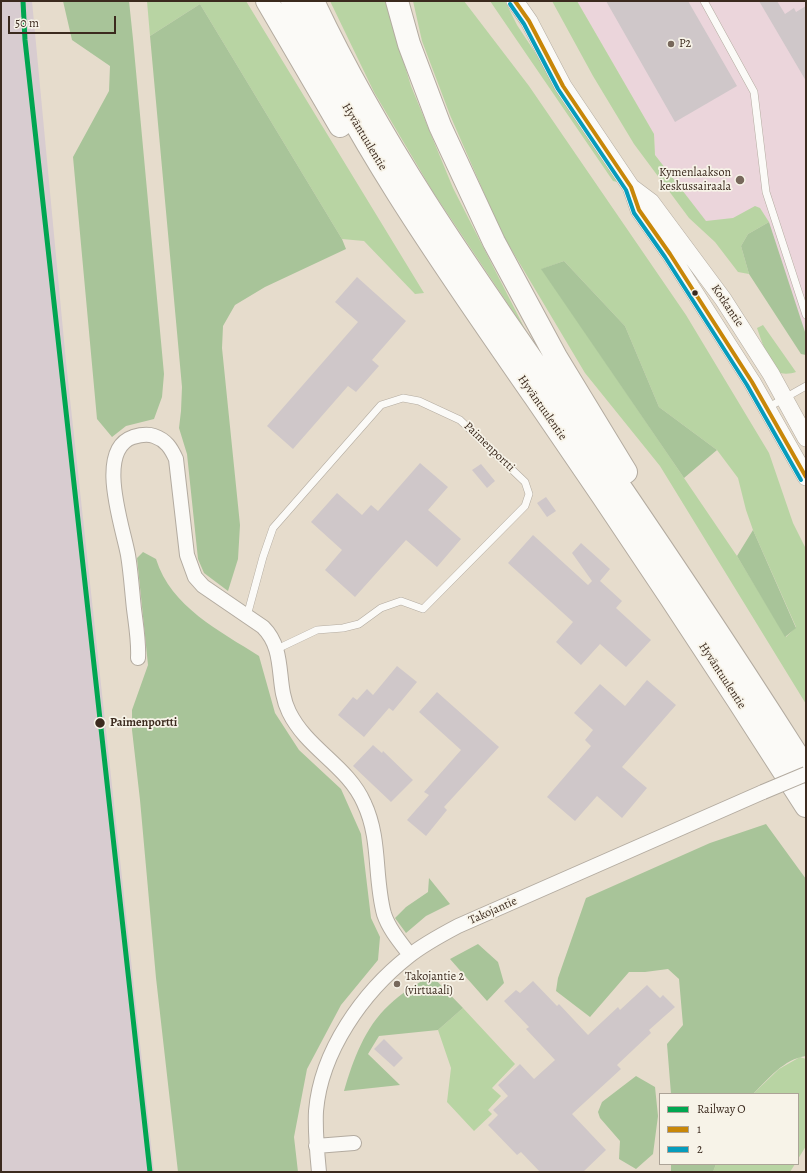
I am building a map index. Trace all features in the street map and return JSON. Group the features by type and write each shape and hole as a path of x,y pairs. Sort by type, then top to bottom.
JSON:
{"highway":[{"path":"267,1 342,130 372,172 427,239"},
{"name":"Hyväntuulentie","path":"292,1 326,71 354,122 427,239 649,565 806,806"},
{"name":"Hyväntuulentie","path":"314,1 372,114 427,205 699,604 806,769"},
{"path":"397,1 409,44 434,112 457,165 494,242 556,357 636,488 699,604"}],"street":[{"name":"Kotkantie","path":"515,1 529,21 563,86 631,187 639,210 703,305 767,408 806,477"},
{"name":"Kotkantie","path":"525,1 529,21"},
{"name":"Kotkantie","path":"631,187 650,202 724,299 806,438"},
{"path":"138,658 128,556 118,516 114,475 116,454 127,439 138,435 150,435 161,439 171,448 176,459 187,555 190,567 195,577 203,586 247,616 270,634 276,649 285,701 291,716 308,740 347,776 364,802 374,827 380,890 385,915 390,926 410,955"},
{"name":"Takojantie","path":"319,1172 316,1146 316,1110 327,1064 341,1036 370,994 386,975 410,955 428,942 458,926 806,774"},
{"path":"316,1146 354,1142"}],"lane":[{"path":"704,1 754,92 766,192 806,315"},
{"path":"767,408 806,386"},
{"name":"Paimenportti","path":"247,616 263,557 274,528 381,405 403,398 419,401 460,420 525,482 529,494 525,506 423,609 401,602 380,608 359,624 343,628 317,630 276,649"}],"shaded area":[{"path":"1,1 32,1 66,362 154,1172 1,1172"},
{"name":"Kymenlaakson keskussairaala","path":"577,1 806,1 806,335 769,223 760,208 733,218 706,222 655,155 654,134"}],"green space":[{"path":"63,1 129,1 164,374 162,397 154,419 126,426 112,437 97,419 73,157 109,91 110,66 72,40"},
{"path":"147,1 246,1 424,293 415,294 364,241 342,239 200,4 150,36"},
{"path":"330,1 385,1 411,86 453,188 526,331 433,192 374,92"},
{"path":"413,1 464,1 529,86 686,315 769,453 793,523 806,549 806,704 660,466 585,373 501,232 450,115 422,41","holes":["564,261 625,326 659,407 717,450 738,478 753,530 796,627 786,637 737,556 542,269"]},
{"path":"490,1 505,1 517,25 621,183 613,181"},
{"path":"552,1 577,1 654,134 655,155 706,221 733,218 755,206 760,208 769,222 748,234 741,246 749,274 738,272 715,242 689,218 634,144 593,76"},
{"path":"200,4 342,239 346,249 265,287 235,305 223,326 222,348 240,525 238,559 228,591 204,573 198,559 187,454 179,428 182,387 150,36"},
{"path":"769,222 806,335 806,355 801,354 749,274 741,246 748,234"},
{"path":"564,261 625,326 659,407 717,450 684,478 541,269"},
{"path":"763,325 796,372 784,374 774,368 757,328"},
{"path":"753,530 796,628 785,637 737,556"},
{"path":"143,552 156,559 163,576 173,591 198,616 259,656 275,713 299,750 341,789 361,834 371,918 380,937 378,960 341,1005 307,1069 294,1137 298,1172 178,1172 156,978 140,800 132,730 132,710 148,665 137,558"},
{"path":"766,824 806,879 806,1056 784,1065 754,1093 671,1093 667,1044 683,1025 679,979 668,969 645,972 629,972 590,1017 556,991 558,978 586,898 710,843"},
{"path":"429,878 450,904 426,916 406,933 395,918 406,907 428,892"},
{"path":"478,944 498,962 504,983 487,1001 450,959"},
{"path":"431,975 463,1008 438,1030 379,1036 368,1054 400,1085 344,1091 356,1056 373,1023 394,1001"},
{"path":"463,1008 515,1064 492,1088 501,1096 488,1110 492,1114 474,1131 447,1102 451,1068 438,1030"},
{"path":"800,1057 806,1059 806,1146 799,1157 799,1093 754,1093 779,1069"},
{"path":"636,1076 655,1087 658,1116 653,1154 636,1169 619,1159 620,1141 600,1118 598,1112 602,1102"},
{"path":"671,1165 716,1165 713,1172 671,1172"},
{"path":"716,1165 794,1165 790,1172 713,1172"}],"building":[{"name":"P2","path":"606,1 688,1 737,86 675,122"},
{"path":"759,1 777,1 785,14 794,8 796,12 806,6 806,81"},
{"path":"357,277 406,321 372,360 379,366 356,392 348,386 293,449 267,426 358,322 335,302"},
{"path":"420,463 448,487 428,510 461,539 437,567 406,540 355,597 325,570 342,550 311,522 337,493 362,515 371,505 378,511"},
{"path":"481,464 495,481 487,488 472,470"},
{"path":"546,497 556,511 547,517 537,503"},
{"path":"533,535 588,585 592,581 572,553 581,543 610,569 600,581 622,601 616,608 651,640 626,667 600,644 581,665 556,642 573,622 508,563"},
{"path":"397,666 417,682 393,711 389,708 364,737 338,715 353,697 357,700 367,689 373,695"},
{"path":"647,680 676,705 622,767 647,788 622,818 597,796 575,821 547,797 591,746 585,740 593,730 574,713 600,684 625,706"},
{"path":"437,692 499,747 444,807 447,810 426,836 407,820 429,795 424,792 461,750 419,712"},
{"path":"373,745 382,753 383,751 413,780 391,802 353,766"},
{"path":"533,981 557,1006 559,1004 588,1035 618,1007 620,1010 647,985 660,998 663,995 675,1007 649,1030 651,1033 617,1065 621,1069 572,1114 606,1150 583,1172 540,1172 521,1152 517,1155 488,1125 498,1115 493,1110 508,1096 498,1085 520,1064 534,1079 555,1060 526,1029 529,1027 504,1001 516,990 520,993"},
{"path":"384,1039 403,1058 394,1067 374,1049"}],"rail line":[{"name":"O","path":"23,1 25,40 150,1172"}],"transit line":[{"name":"1","path":"515,1 529,21 563,86 631,187 639,210 670,254 752,382 806,477"},
{"name":"2","path":"510,4 524,24 558,89 626,190 634,213 665,257 747,385 801,480"}],"place":[{"name":"P2","path":"671,44"},
{"name":"Kymenlaakson keskussairaala","path":"740,180"},
{"name":"Paimenportti","path":"100,723"},
{"name":"Takojantie 2 (virtuaali)","path":"397,984"}]}
